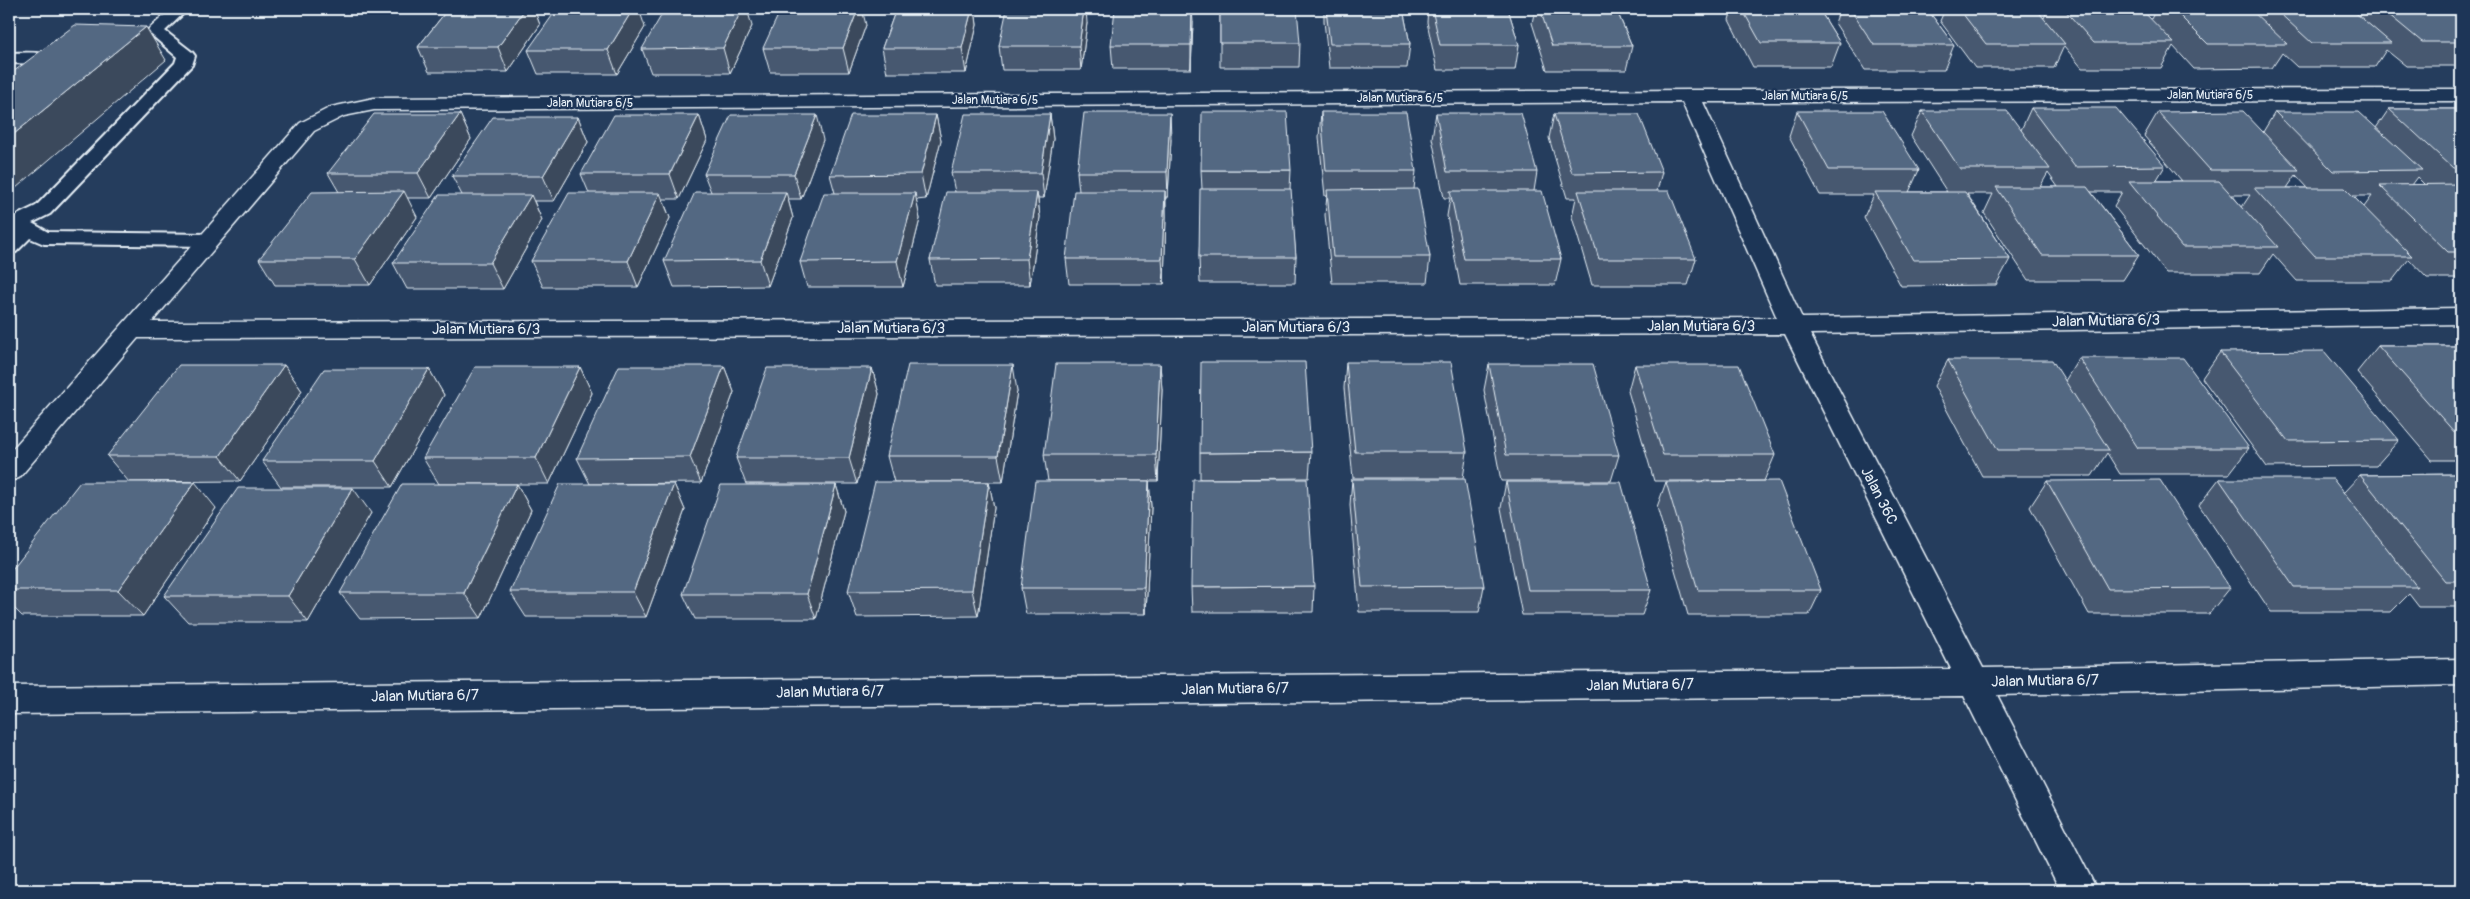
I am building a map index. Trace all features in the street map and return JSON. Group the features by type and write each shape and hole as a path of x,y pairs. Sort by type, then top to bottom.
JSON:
{"street":[{"name":"Jalan Mutiara 6/5","path":"9,471 307,127 338,111 374,104 1690,96 2461,95"},
{"name":"Jalan 36C","path":"1690,96 1793,326 2079,890"},
{"name":"Jalan Mutiara 6/3","path":"131,330 1793,326 2461,316"},
{"name":"Jalan Mutiara 6/7","path":"9,700 1972,682 2461,672"}],"lane":[{"path":"137,37 155,31 180,9"},
{"path":"9,248 18,226 43,210 183,65 186,56 155,31"},
{"path":"9,58 46,59 54,66"},
{"path":"9,108 44,79 54,66 72,60"},
{"path":"18,226 44,238 210,240"}],"building":[{"path":"448,9 525,9 498,47 418,47"},
{"path":"557,9 633,9 608,50 528,50"},
{"path":"665,9 742,9 723,48 642,49"},
{"path":"781,9 858,9 843,48 763,48"},
{"path":"896,9 972,9 962,48 882,48"},
{"path":"1007,9 1084,9 1079,46 999,46"},
{"path":"1115,9 1192,9 1191,45 1111,45"},
{"path":"1220,9 1297,9 1300,43 1220,43"},
{"path":"1326,9 1403,9 1410,44 1330,44"},
{"path":"1432,9 1508,9 1519,45 1440,45"},
{"path":"1540,9 1616,9 1632,46 1552,46"},
{"path":"1742,9 1819,9 1840,43 1761,43"},
{"path":"1850,9 1927,9 1954,45 1874,45"},
{"path":"1959,9 2036,9 2065,44 1986,44"},
{"path":"2064,9 2141,9 2174,43 2094,43"},
{"path":"2173,9 2250,9 2287,44 2208,44"},
{"path":"2275,9 2351,9 2391,43 2312,43"},
{"path":"2382,9 2459,9 2461,10 2461,42 2422,42"},
{"path":"75,25 146,27 9,138 9,75"},
{"path":"2031,108 2116,108 2165,166 2075,167"},
{"path":"2389,109 2461,109 2461,168 2453,168"},
{"path":"1797,111 1882,111 1919,170 1829,170"},
{"path":"1922,111 2007,111 2050,169 1960,169"},
{"path":"2243,111 2299,170 2210,170 2158,112"},
{"path":"1202,112 1287,112 1291,170 1201,170"},
{"path":"1321,112 1406,112 1416,171 1326,171"},
{"path":"2275,112 2359,112 2422,170 2333,171"},
{"path":"1084,113 1170,113 1167,172 1077,172"},
{"path":"1436,113 1521,113 1537,172 1447,172"},
{"path":"374,114 460,114 418,173 328,173"},
{"path":"965,114 1050,114 1041,173 951,173"},
{"path":"1554,114 1639,114 1662,172 1572,173"},
{"path":"614,115 699,115 670,174 581,174"},
{"path":"731,115 817,115 794,174 704,174"},
{"path":"851,115 936,115 921,174 830,175"},
{"path":"493,117 578,117 543,176 452,176"},
{"path":"2129,181 2219,181 2278,247 2182,247"},
{"path":"2461,184 2461,252 2448,252 2379,185"},
{"path":"1996,187 2087,187 2139,255 2042,255"},
{"path":"2254,188 2345,188 2412,256 2315,256"},
{"path":"1200,189 1291,189 1296,257 1199,257"},
{"path":"1418,189 1430,257 1333,257 1327,190"},
{"path":"404,191 355,259 259,259 312,192"},
{"path":"1074,191 1165,191 1162,259 1066,259"},
{"path":"1450,191 1542,191 1561,259 1464,259"},
{"path":"1578,191 1669,191 1696,259 1599,259"},
{"path":"695,192 786,192 760,260 664,261"},
{"path":"946,192 1037,192 1027,259 930,260"},
{"path":"1875,192 1965,192 2010,259 1913,260"},
{"path":"569,193 660,193 628,261 531,261"},
{"path":"824,193 915,193 897,261 800,262"},
{"path":"439,195 531,195 490,263 393,263"},
{"path":"2378,346 2461,346 2461,434 2456,434"},
{"path":"2324,351 2399,440 2288,441 2220,352"},
{"path":"2079,358 2183,358 2249,448 2138,448"},
{"path":"1948,360 2052,360 2109,450 1998,450"},
{"path":"1201,362 1305,362 1311,452 1200,453"},
{"path":"1346,362 1451,362 1467,452 1355,452"},
{"path":"1056,364 1160,364 1156,455 1044,455"},
{"path":"1489,364 1593,364 1619,455 1506,455"},
{"path":"179,365 284,365 220,456 107,456"},
{"path":"908,365 1013,365 998,456 887,456"},
{"path":"1635,365 1739,365 1775,455 1663,455"},
{"path":"619,366 724,366 690,457 577,458"},
{"path":"475,367 580,367 536,458 423,458"},
{"path":"767,368 872,368 849,458 736,458"},
{"path":"324,369 429,369 375,461 262,461"},
{"path":"2461,474 2461,581 2445,581 2360,475"},
{"path":"1193,479 1307,479 1314,586 1191,587"},
{"path":"1352,479 1465,479 1484,586 1362,587"},
{"path":"2219,479 2333,479 2417,587 2294,587"},
{"path":"2160,480 2230,588 2108,589 2047,481"},
{"path":"1035,481 1149,481 1144,588 1021,588"},
{"path":"1779,481 1821,590 1698,590 1666,482"},
{"path":"80,482 195,482 118,590 9,590 9,573"},
{"path":"875,482 989,482 972,590 848,591"},
{"path":"1506,482 1621,482 1651,590 1528,590"},
{"path":"402,484 517,484 464,593 340,593"},
{"path":"560,484 674,484 633,592 510,592"},
{"path":"721,485 836,485 807,594 683,594"},
{"path":"238,488 353,488 288,596 164,596"}]}
